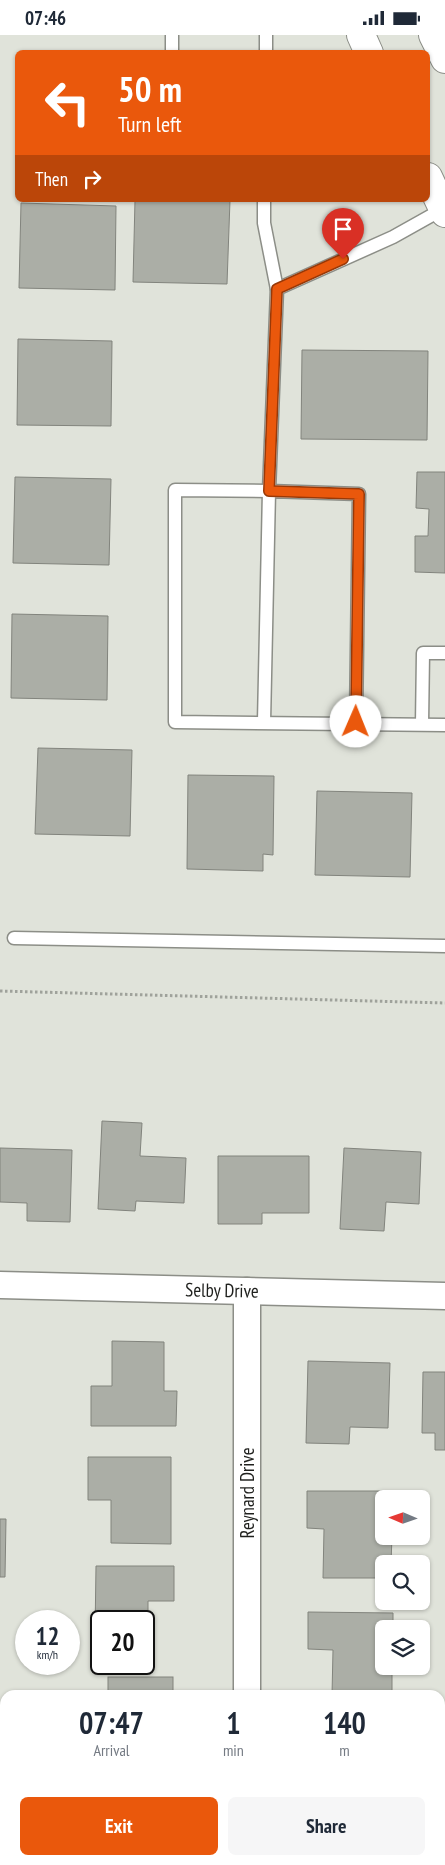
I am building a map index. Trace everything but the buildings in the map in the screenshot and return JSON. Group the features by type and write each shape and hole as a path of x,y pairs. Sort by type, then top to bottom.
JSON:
{"main road":[{"path":"362,35 369,50"},
{"path":"433,35 445,59"},
{"path":"430,181 444,210"}],"street":[{"name":"Selby Drive","path":"0,1285 445,1296"},
{"name":"Reynard Drive","path":"247,1690 248,1291"}],"lane":[{"path":"172,35 172,50"},
{"path":"266,35 266,50"},
{"path":"264,202 264,223 277,289 269,491 264,722"},
{"path":"277,289 393,237 444,210"},
{"path":"356,722 359,494 175,490 175,722 356,722 445,725"},
{"path":"422,724 423,653 445,653"},
{"path":"14,938 445,946"}],"path":[{"path":"0,991 445,1003"}],"route":[{"path":"343,259 277,289 269,491 359,494 356,722"}]}
